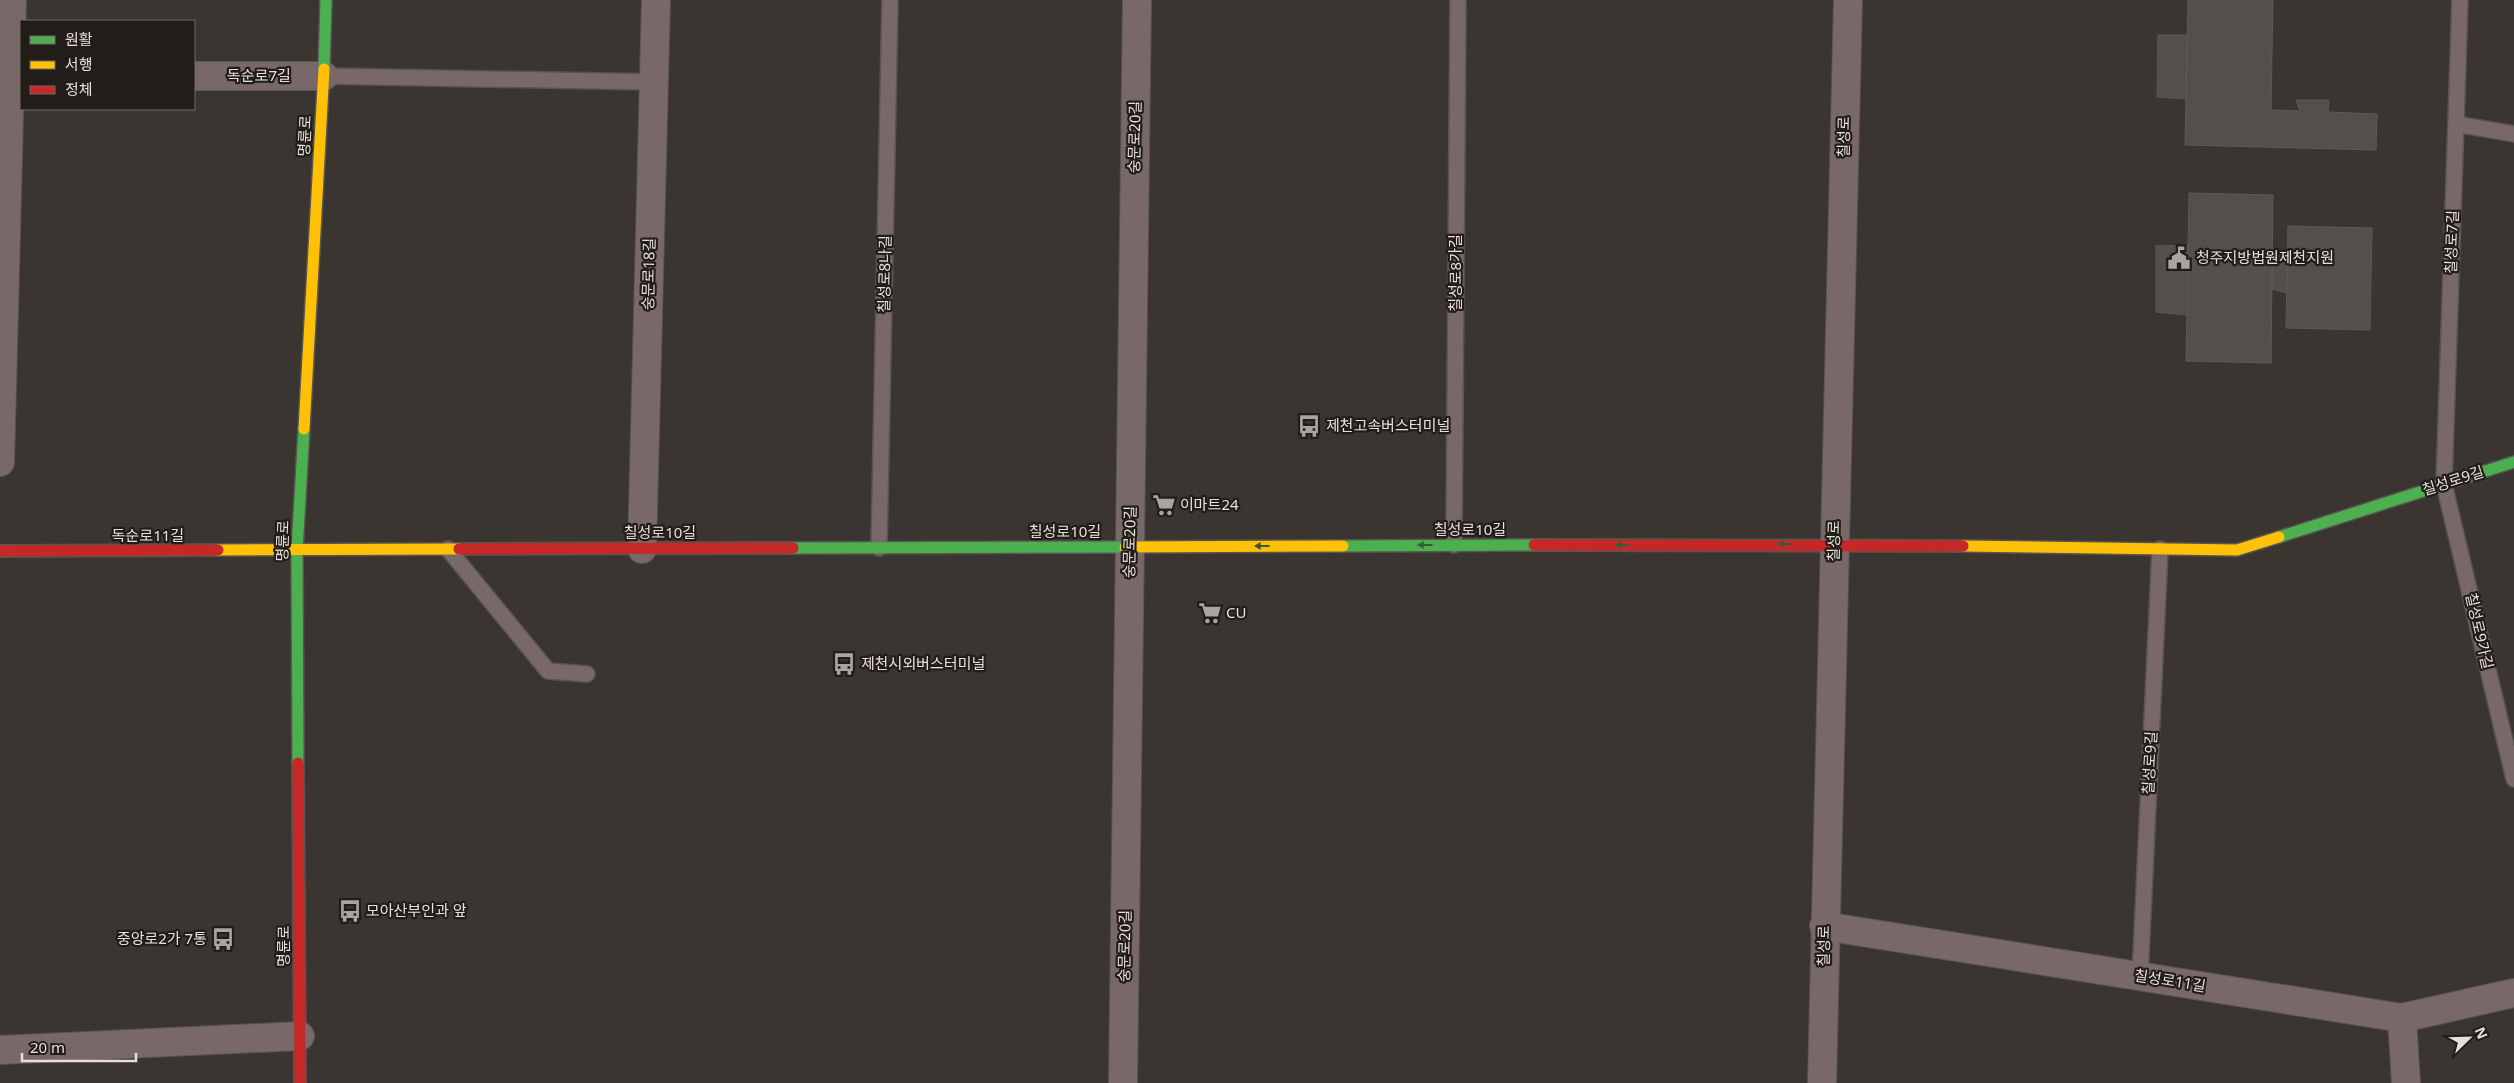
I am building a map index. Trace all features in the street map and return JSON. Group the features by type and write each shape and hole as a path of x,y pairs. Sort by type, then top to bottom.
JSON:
{"street":[{"path":"0,462 12,0"},
{"name":"명륜로","path":"300,1083 297,550 324,76 326,0"},
{"name":"숭문로18길","path":"642,548 656,0"},
{"name":"숭문로20길","path":"1123,1083 1137,0"},
{"name":"칠성로","path":"1822,1083 1824,926 1848,0"},
{"name":"독순로7길","path":"195,76 324,76"},
{"name":"칠성로9길","path":"1834,544 2237,550 2514,462"},
{"name":"칠성로10길","path":"297,550 1834,544"},
{"name":"독순로11길","path":"0,551 297,550"},
{"name":"칠성로11길","path":"1824,926 2402,1018 2514,993"},
{"path":"2402,1018 2406,1083"},
{"path":"0,1050 300,1036"}],"lane":[{"name":"칠성로8나길","path":"878,548 890,0"},
{"name":"칠성로8가길","path":"1454,545 1458,0"},
{"name":"칠성로7길","path":"2444,484 2460,0"},
{"path":"324,76 654,82"},
{"path":"2456,124 2514,134"},
{"name":"칠성로9가길","path":"2444,484 2514,779"},
{"path":"448,549 548,671 587,674"},
{"name":"칠성로9길","path":"2140,976 2160,549"}],"building":[{"path":"2188,0 2273,0 2271,110 2300,111 2296,100 2329,100 2328,112 2377,114 2376,150 2185,145"},
{"path":"2158,35 2187,35 2186,99 2157,97"},
{"path":"2189,193 2273,195 2271,363 2186,361"},
{"path":"2288,226 2372,228 2370,330 2286,328"},
{"path":"2188,245 2187,315 2156,312 2156,246"},
{"path":"2272,252 2287,254 2287,293 2272,289"}],"traffic: fast":[{"path":"324,69 326,0"},
{"path":"298,763 297,550 304,429"},
{"path":"2279,537 2514,462"},
{"path":"1343,546 1534,545"},
{"path":"793,548 1125,547"}],"traffic: slow":[{"path":"304,429 324,69"},
{"path":"1963,546 2237,550 2279,537"},
{"path":"1125,547 1343,546"},
{"path":"218,550 459,549"}],"traffic: jam":[{"path":"1534,545 1963,546"},
{"path":"459,549 793,548"},
{"path":"0,551 218,550"},
{"path":"298,763 300,1083"}],"place":[{"name":"청주지방법원제천지원","path":"2179,258"},
{"name":"제천고속버스터미널","path":"1309,426"},
{"name":"이마트24","path":"1164,505"},
{"name":"CU","path":"1210,613"},
{"name":"제천시외버스터미널","path":"844,664"},
{"name":"모아산부인과 앞","path":"350,911"},
{"name":"중앙로2가 7통","path":"223,939"}]}
